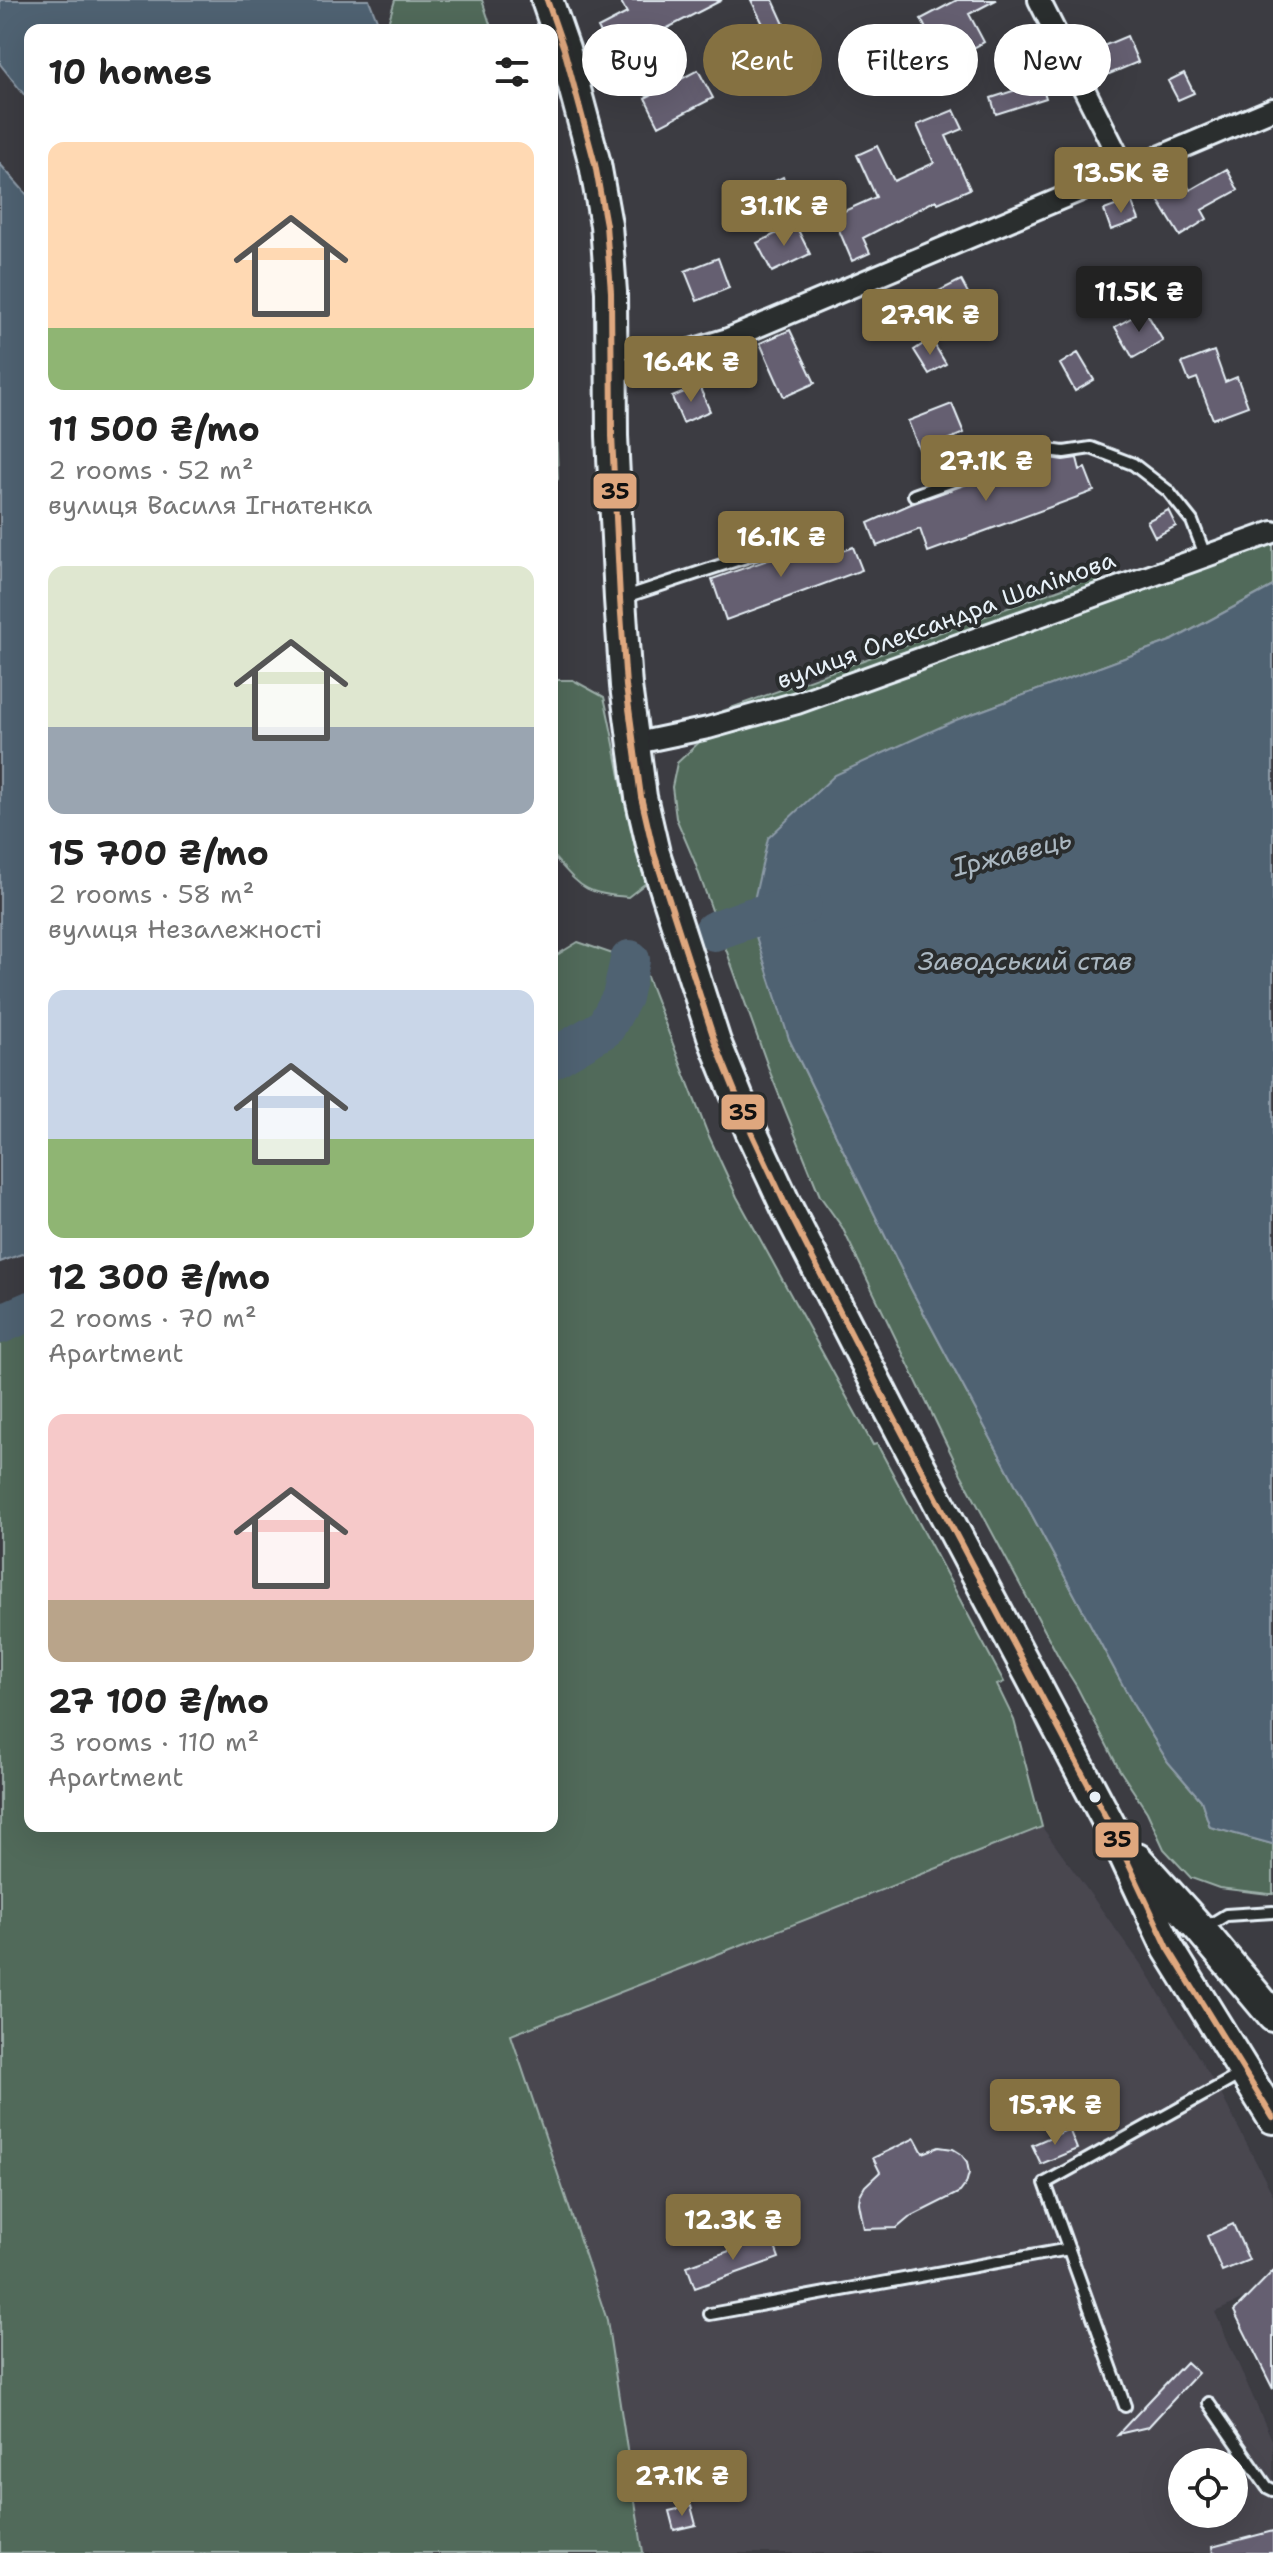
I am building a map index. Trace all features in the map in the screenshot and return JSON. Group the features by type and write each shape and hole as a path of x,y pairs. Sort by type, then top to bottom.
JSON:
{"main road":[{"path":"547,0 555,24"},
{"path":"558,32 595,164 606,225 611,292 620,599 632,744 654,853 715,1042 786,1206 1116,1837 1168,1948 1273,2118"},
{"path":"1116,1837 1201,1930 1273,2016"}],"street":[{"path":"1039,0 1126,172"},
{"path":"611,372 728,339 1273,109"},
{"name":"вулиця Олександра Шалімова","path":"632,744 708,728 797,703 1273,532"}],"lane":[{"path":"914,495 1041,449 1064,452 1091,448 1133,464 1168,491 1192,521 1205,555"},
{"path":"620,599 797,540"},
{"path":"1201,1930 1226,1915 1273,1912"},
{"path":"1125,2406 1045,2183 1245,2073"},
{"path":"710,2314 1069,2249"},
{"path":"1209,2403 1267,2487 1273,2490"}],"shaded area":[{"path":"1042,1827 1143,1967 1220,2092 1273,2195 1273,2286 1215,2312 1273,2442 1273,2553 643,2553 607,2320 510,2034"}],"green space":[{"path":"395,0 482,0 490,24 388,24"},
{"path":"1273,543 1273,586 1173,640 956,720 789,1039 911,1289 1134,1706 1168,1762 1201,1800 1210,1827 1273,1844 1273,1894 1269,1894 1219,1888 1191,1878 1164,1849 1147,1812 1119,1769 961,1474 842,1227 820,1196 771,1075 676,818 672,787 677,763 707,735 717,713 1096,576 1110,601"},
{"path":"558,680 573,680 604,697 627,814 646,883 628,897 592,891 558,862"},
{"path":"578,942 642,964 707,1132 737,1197 873,1445 877,1444 1004,1682 997,1685 1014,1720 1042,1827 511,2035 607,2320 643,2553 0,2553 0,1339 24,1328 24,1832 558,1832 558,954"}],"water":[{"path":"0,0 369,0 379,24 24,24 24,94 0,64"},
{"path":"0,164 24,191 24,1253 0,1262"},
{"name":"Заводський став","path":"1273,586 1272,1844 1210,1827 1201,1800 1168,1762 1134,1706 911,1289 789,1039 750,918 768,838 835,775 956,720 1173,640"}],"building":[{"path":"620,0 722,0 675,24 606,24 627,13"},
{"path":"751,0 773,0 784,24 763,24"},
{"path":"957,0 996,0 969,14 974,24 924,24 921,19"},
{"path":"978,31 984,42 978,45"},
{"path":"1127,36 1138,62 1111,73 1111,43"},
{"path":"698,70 703,79 703,96 713,98 659,126 645,98 687,96 687,76"},
{"path":"1184,73 1194,93 1178,100 1168,81"},
{"path":"1045,96 1046,98 996,114 991,98"},
{"path":"954,110 963,129 946,136 970,189 938,203 936,200 863,238 870,253 852,261 833,216 876,197 857,155 877,146 894,181 934,163 917,125"},
{"path":"1227,169 1238,190 1202,210 1207,219 1180,236 1158,200 1186,183 1190,190"},
{"path":"783,177 790,193 767,204 760,188"},
{"path":"1131,200 1139,220 1111,230 1104,210"},
{"path":"795,224 810,254 772,272 757,243"},
{"path":"718,258 729,288 697,301 685,271"},
{"path":"961,280 975,306 941,324 927,297"},
{"path":"1145,310 1163,341 1133,358 1115,327"},
{"path":"790,330 815,383 784,397 760,343"},
{"path":"931,339 946,364 929,374 914,350"},
{"path":"1214,351 1225,382 1237,377 1248,406 1213,419 1197,378 1189,381 1182,363"},
{"path":"1078,353 1094,380 1075,391 1060,364"},
{"path":"699,386 710,411 683,423 672,397"},
{"path":"952,404 964,433 920,451 908,421"},
{"path":"1042,457 1077,458 1080,470 1085,468 1094,491 928,552 920,529 877,546 868,523 911,504"},
{"path":"1168,510 1176,526 1155,537 1147,521"},
{"path":"812,545 817,560 853,547 862,570 726,620 712,579"},
{"path":"1069,2129 1077,2149 1041,2164 1032,2145"},
{"path":"915,2138 923,2153 939,2147 961,2154 967,2162 969,2173 966,2184 960,2192 910,2217 897,2228 864,2229 860,2195 880,2172 873,2158"},
{"path":"1233,2224 1249,2260 1222,2271 1207,2236"},
{"path":"771,2236 779,2258 695,2288 687,2266"},
{"path":"1273,2271 1273,2389 1234,2311"},
{"path":"1186,2362 1198,2373 1148,2427 1118,2434"},
{"path":"691,2506 696,2525 674,2530 669,2511"},
{"path":"1273,2531 1273,2553 1213,2553 1212,2547"}],"waterway":[{"name":"Іржавець","path":"714,931 802,905"},
{"path":"558,1055 605,1028 622,997 630,960"},
{"path":"0,1324 24,1314"}],"transit line":[{"name":"35","path":"547,0 555,24"},
{"name":"35","path":"558,32 595,164 606,225 611,292 612,436 620,599 626,686 641,797 654,853 715,1042 786,1206 1116,1837 1168,1948 1273,2118"}]}
